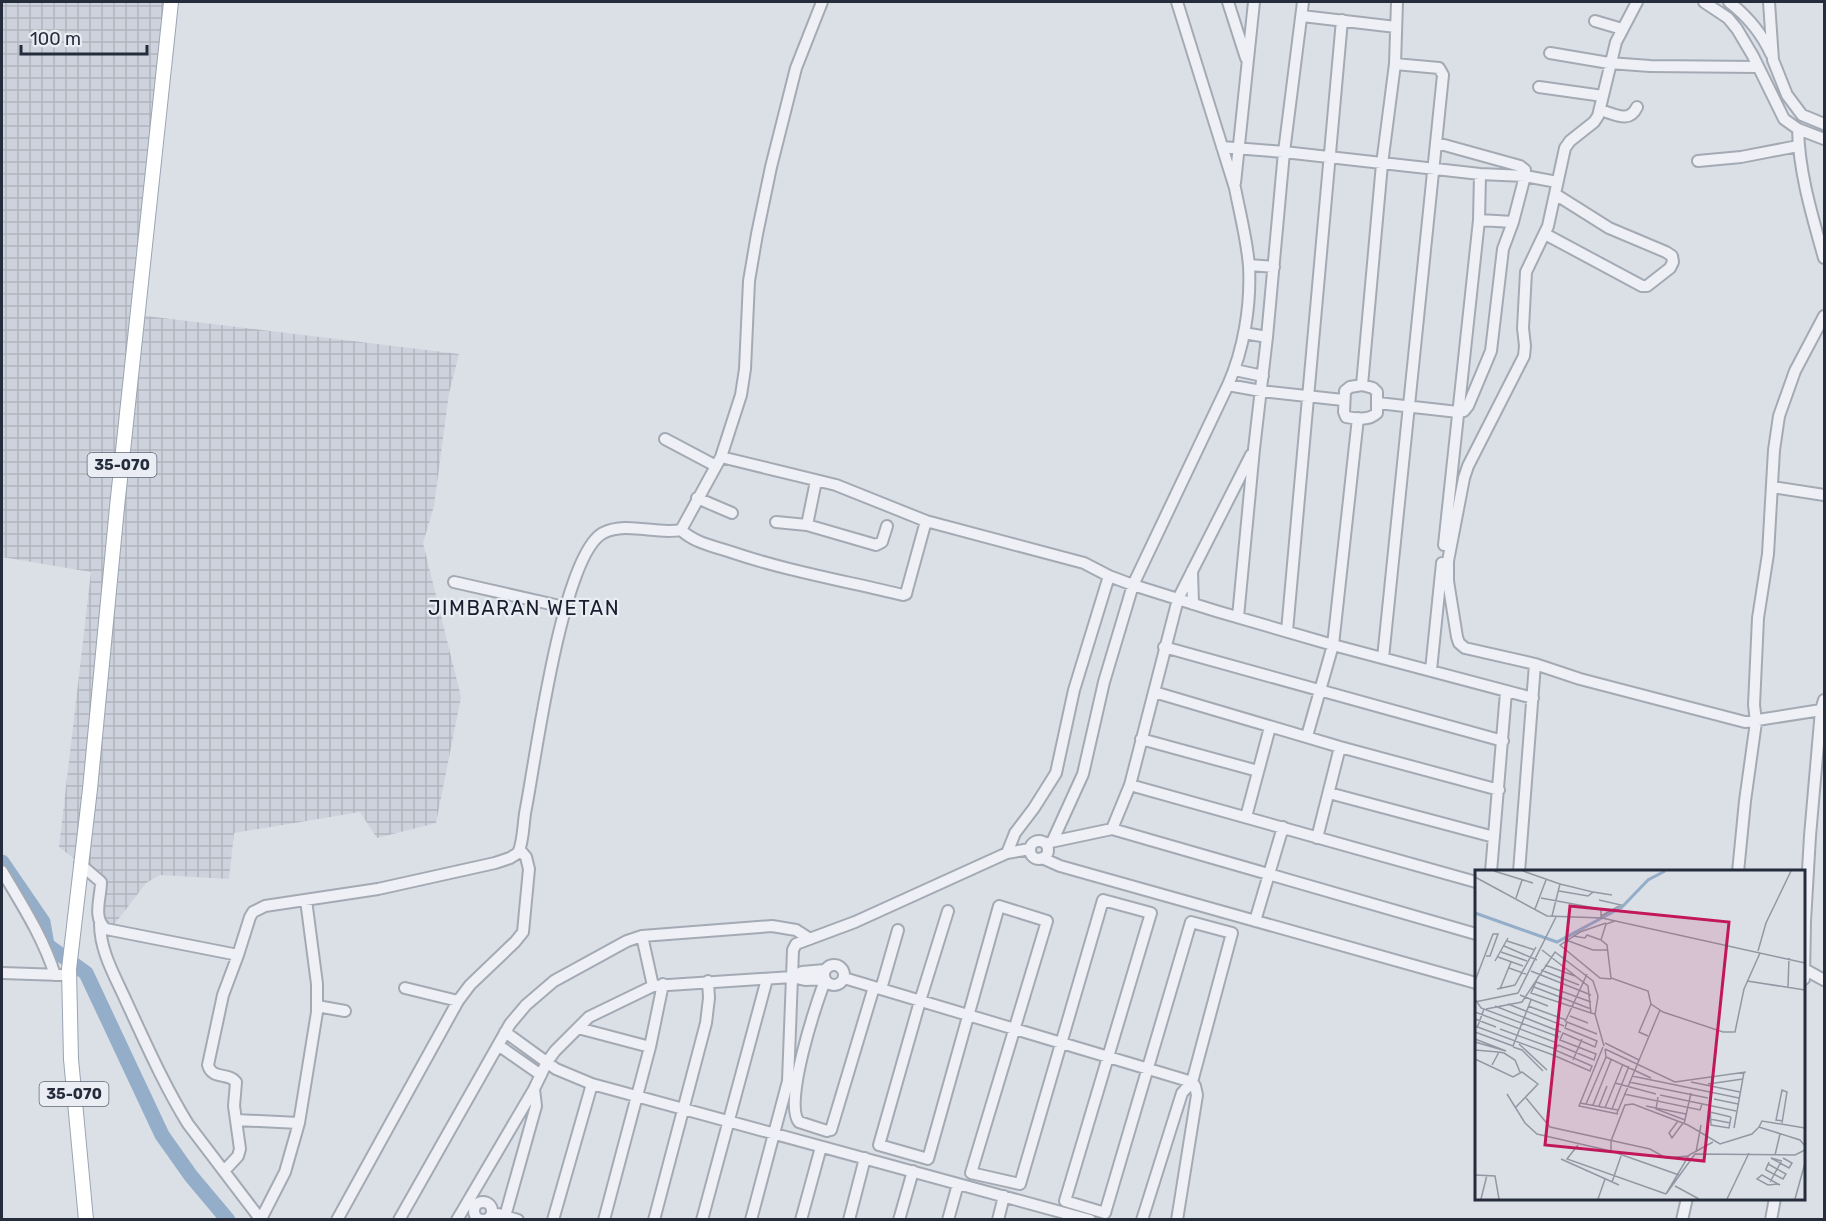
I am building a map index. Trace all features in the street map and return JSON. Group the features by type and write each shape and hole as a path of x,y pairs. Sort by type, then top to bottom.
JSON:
{"main road":[{"name":"35-070","path":"86,1220 64,973 73,928 171,2"}],"street":[{"path":"681,530 718,461 741,395 745,369 748,281 771,167 800,53 822,2"},
{"path":"1042,858 1048,852 1050,842 1083,774 1102,691 1133,585 1235,370 1244,333 1249,266 1235,188 1177,2"},
{"path":"1228,2 1247,62"},
{"path":"1235,188 1254,2"},
{"path":"1239,616 1254,449 1268,337 1284,152 1303,2"},
{"path":"1362,386 1382,164 1395,64 1396,27 1401,2"},
{"path":"1637,2 1622,29 1610,63 1600,110 1594,122 1570,141 1565,148 1545,234 1531,260 1524,280 1524,356 1468,466 1461,490 1448,561 1448,581 1459,643 1465,648 1535,664 1580,679 1745,722 1756,722 1823,705 1809,847 1805,921"},
{"path":"1704,2 1732,10 1761,36 1787,95 1798,112 1812,121 1824,124"},
{"path":"1769,2 1773,60"},
{"path":"1732,10 1737,29 1780,114 1798,129 1824,139"},
{"path":"1302,15 1396,27"},
{"path":"1287,631 1342,20"},
{"path":"1595,21 1622,29"},
{"path":"1550,53 1610,63 1650,66 1758,67"},
{"path":"1383,658 1443,75 1441,70 1434,67 1395,64"},
{"path":"1539,87 1603,96"},
{"path":"1600,110 1626,117 1633,115 1638,107"},
{"path":"1798,129 1798,146 1807,196 1824,258"},
{"path":"1378,403 1464,411 1489,359 1503,249 1526,176 1523,167 1437,143"},
{"path":"1698,161 1740,157 1798,146"},
{"path":"1222,147 1480,174 1526,176 1557,182"},
{"path":"1431,670 1479,220 1480,174"},
{"path":"1545,234 1642,286 1647,286 1670,268 1673,262 1672,256 1666,252 1609,228 1555,194"},
{"path":"1479,220 1513,222"},
{"path":"1249,266 1274,267"},
{"path":"1738,870 1756,722 1754,705 1758,618 1768,554 1779,416 1794,371 1824,316"},
{"path":"1244,333 1268,337"},
{"path":"1235,370 1263,375"},
{"path":"1228,385 1343,400"},
{"path":"1362,386 1374,388 1378,403 1374,416 1346,417 1343,400 1347,388 1362,386"},
{"path":"1307,736 1333,645 1358,418"},
{"path":"665,439 718,461 836,485 926,521 1092,566 1133,585 1193,604 1333,645 1533,698"},
{"path":"1112,829 1130,785 1178,599 1254,449"},
{"path":"807,525 816,481"},
{"path":"1772,487 1824,495"},
{"path":"697,498 732,513"},
{"path":"224,1171 239,1153 234,1106 236,1080 213,1073 208,1065 223,995 253,912 264,906 378,889 495,863 515,856 520,850 564,607 580,564 589,547 602,534 618,529 681,530 696,541 751,559 903,596 907,590 926,521"},
{"path":"776,522 807,525 876,545 882,542 887,526"},
{"path":"1192,570 1193,604"},
{"path":"1007,853 1015,833 1034,808 1056,772 1074,690 1107,574"},
{"path":"454,582 564,607"},
{"path":"1164,647 1503,741"},
{"path":"1520,870 1535,664"},
{"path":"1154,692 1340,747 1499,790"},
{"path":"1491,870 1506,692"},
{"path":"1246,817 1270,727"},
{"path":"1141,739 1258,771"},
{"path":"1317,838 1340,747"},
{"path":"1130,785 1475,882"},
{"path":"1329,793 1494,837"},
{"path":"1255,921 1283,827"},
{"path":"751,1220 775,1134 789,1071 793,948 796,944 855,922 1007,853 1030,849 1035,842 1041,840 1050,842 1112,829 1475,934"},
{"path":"1030,849 1034,857 1060,866 1475,983"},
{"path":"337,1220 458,1001 470,985 523,932 529,869 526,857 520,850"},
{"path":"80,864 101,882 98,917 102,945 158,1071 188,1124 261,1219 285,1172 299,1123 317,1006 317,984 306,900"},
{"path":"2,871 35,927 48,955 64,973"},
{"path":"948,911 879,1145 928,1160 999,906 1047,921 971,1173 1020,1184 1103,900 1150,913 1065,1201 1105,1213 1191,922 1232,933 1192,1082 1182,1092 1142,1220"},
{"path":"100,924 120,932 238,955"},
{"path":"399,1220 506,1032 526,1005 554,981 627,941 642,936 772,926 796,930 810,939"},
{"path":"457,1220 471,1204 555,1051 597,1012 658,985 792,977 805,981 825,977 835,985 844,978 843,969 837,965 830,965 825,977 816,1004 797,1076 796,1116 799,1122 827,1131 831,1130 898,930"},
{"path":"604,1220 651,1047 658,985 642,936"},
{"path":"1805,970 1824,980"},
{"path":"2,973 64,973"},
{"path":"844,978 1192,1082 1197,1095 1178,1220"},
{"path":"702,1220 767,979"},
{"path":"654,1220 708,1012 708,981"},
{"path":"405,988 458,1001"},
{"path":"317,1006 345,1011"},
{"path":"578,1029 651,1047"},
{"path":"506,1032 563,1072 592,1084 1004,1196 1050,1214 1090,1220"},
{"path":"498,1045 541,1075"},
{"path":"553,1220 592,1084"},
{"path":"504,1217 536,1106 534,1089"},
{"path":"237,1120 299,1123"},
{"path":"801,1220 821,1147"},
{"path":"849,1220 865,1158"},
{"path":"899,1220 913,1171"},
{"path":"948,1220 958,1184"},
{"path":"998,1220 1004,1196"},
{"path":"1682,1220 1687,1200"},
{"path":"1771,1220 1775,1200"},
{"path":"471,1204 486,1203 491,1207 491,1214 518,1220"}],"shaded area":[{"path":"2,2 171,2 138,315 459,354 449,393 434,506 423,543 461,697 436,823 377,838 360,812 234,833 229,879 160,875 146,883 110,930 100,924 98,877 59,847 91,572 2,557"}],"waterway":[{"path":"2,862 43,922 47,945 86,973 162,1135 191,1176 228,1220"}],"district":[{"name":"JIMBARAN WETAN","path":"524,608"}]}
